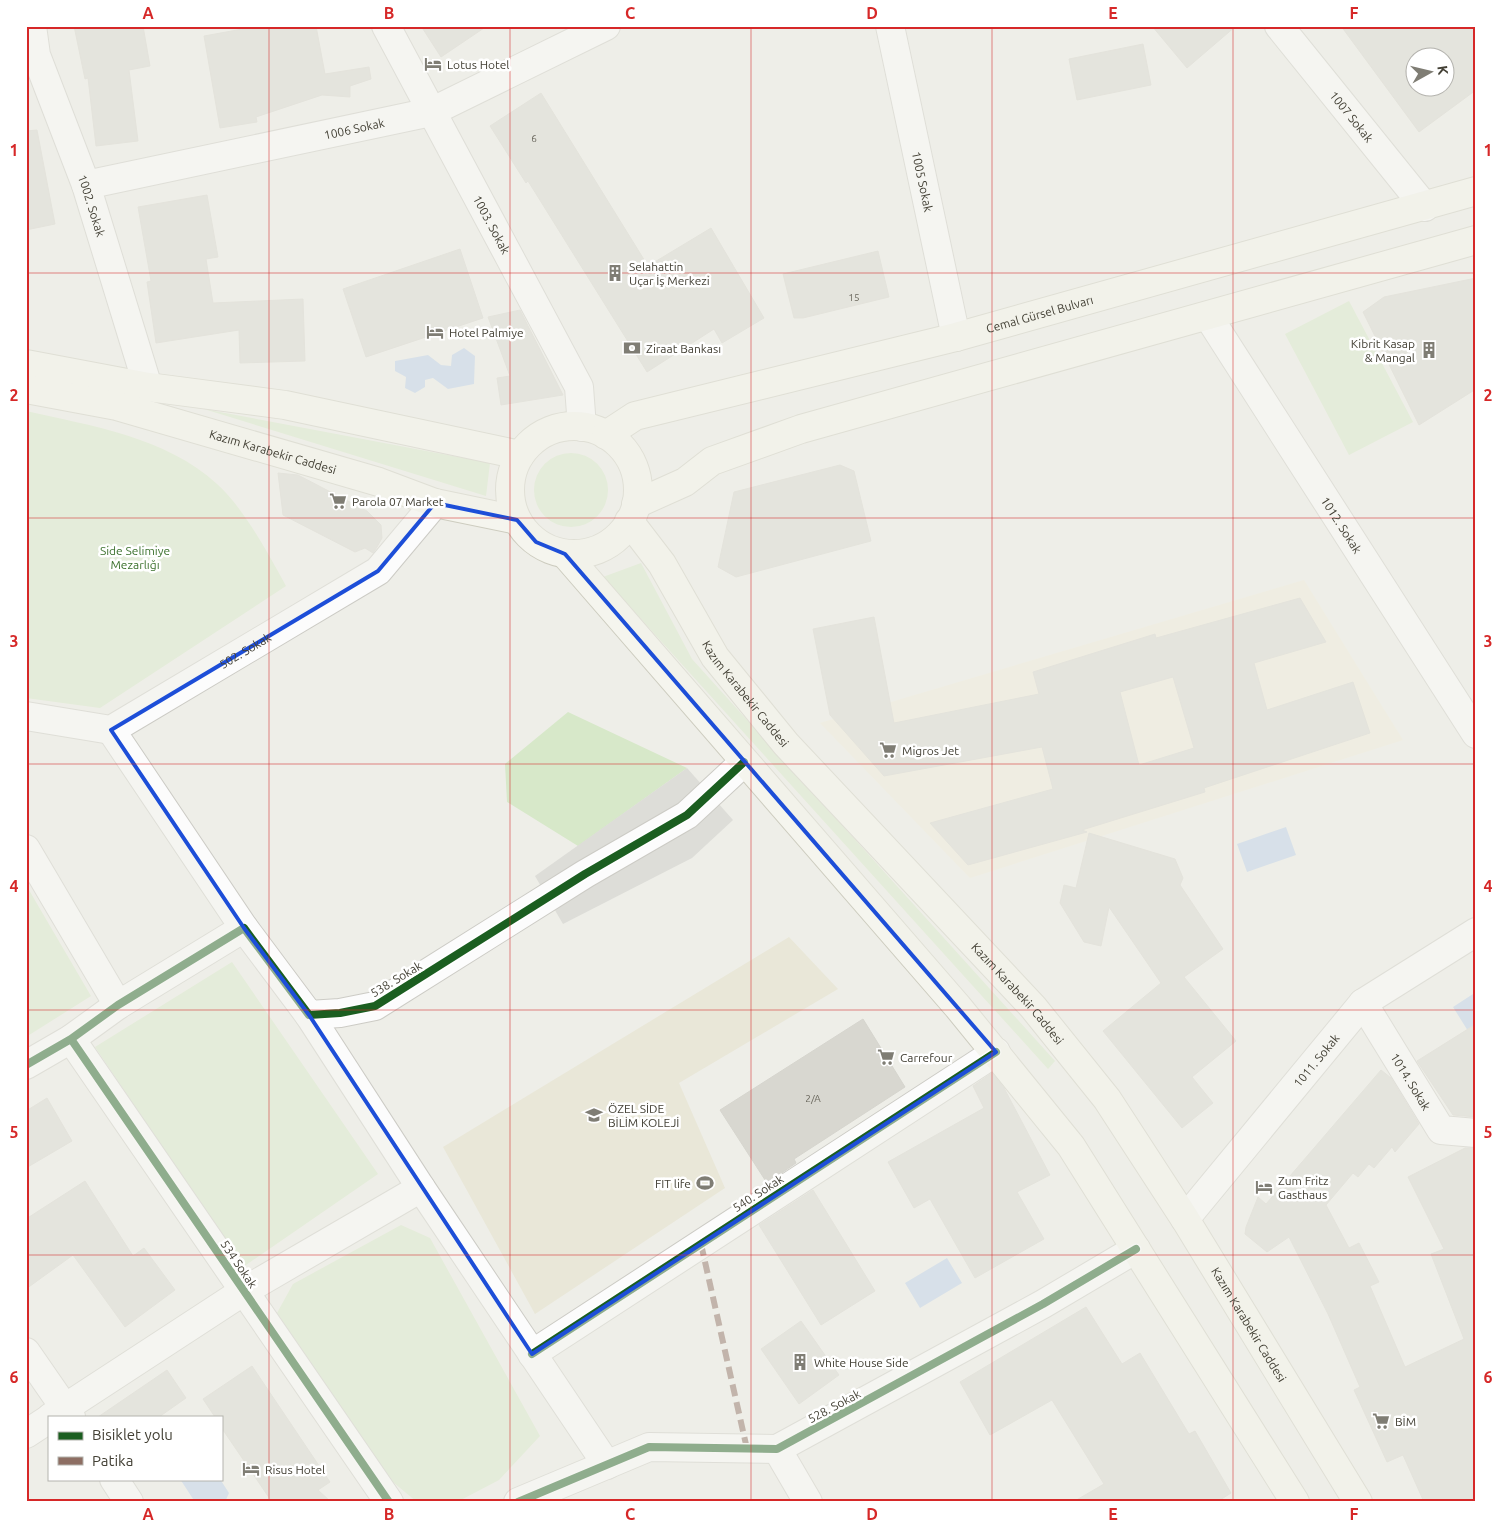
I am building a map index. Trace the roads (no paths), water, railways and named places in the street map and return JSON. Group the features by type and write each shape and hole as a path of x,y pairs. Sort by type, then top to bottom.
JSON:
{"main road":[{"name":"Cemal Gürsel Bulvarı","path":"594,431 635,416 956,337 1476,192"},
{"path":"633,513 685,482 712,461 801,429 1476,240"},
{"path":"26,364 148,387 285,405 520,455"},
{"name":"Kazım Karabekir Caddesi","path":"26,389 117,406 379,482 435,504 517,520"},
{"path":"562,427 594,431 617,443 627,455 634,470 637,483 633,513 621,533 599,549 586,553 565,554 536,542 517,520 510,490 514,469 520,455 533,441 548,431 562,427"},
{"name":"Kazım Karabekir Caddesi","path":"633,513 714,657 786,744 1033,1007 1107,1100 1185,1219 1358,1502"},
{"path":"565,554 996,1052 1071,1146 1295,1502"}],"street":[{"name":"1002. Sokak","path":"32,26 36,55 86,185 148,387"},
{"name":"1003. Sokak","path":"386,26 579,387 594,431"},
{"name":"1006 Sokak","path":"86,185 431,112 606,26"},
{"name":"1005 Sokak","path":"890,26 956,337"},
{"name":"1007 Sokak","path":"1279,26 1425,207"},
{"name":"1012. Sokak","path":"1208,316 1476,734"},
{"name":"502. Sokak","path":"111,730 378,572 435,504"},
{"path":"26,716 111,730 244,928 309,1015 421,1188 607,1465"},
{"name":"538. Sokak","path":"309,1015 340,1013 375,1006 585,874 687,815 744,762"},
{"path":"26,849 118,1005"},
{"path":"26,1065 71,1039 118,1005 244,928"},
{"name":"1011. Sokak","path":"1185,1219 1363,1004 1476,932"},
{"name":"1014. Sokak","path":"1363,1004 1441,1130 1476,1134"},
{"name":"534 Sokak","path":"71,1039 389,1502"},
{"name":"540. Sokak","path":"532,1354 996,1052"},
{"path":"26,1352 59,1415 244,1291 421,1188"},
{"name":"528. Sokak","path":"520,1501 649,1447 777,1449 932,1366 1136,1249"},
{"path":"26,1434 48,1421"},
{"path":"777,1449 808,1502"},
{"path":"115,1480 129,1502"}],"water":[{"path":"464,348 475,356 474,384 448,389 433,378 425,380 425,387 415,393 405,388 406,377 395,371 395,361 428,355 441,365 451,366 452,355"},
{"path":"1286,827 1296,855 1247,872 1237,844"},
{"path":"1473,994 1476,999 1476,1026 1468,1031 1453,1007"},
{"path":"947,1258 962,1283 920,1308 905,1283"},
{"path":"181,1480 221,1480 229,1493 225,1502 195,1502"}],"place":[{"name":"Lotus Hotel","path":"433,64"},
{"name":"Selahattin Uçar İş Merkezi","path":"615,273"},
{"name":"Hotel Palmiye","path":"435,332"},
{"name":"Ziraat Bankası","path":"632,348"},
{"name":"Kibrit Kasap & Mangal","path":"1429,350"},
{"name":"Parola 07 Market","path":"338,501"},
{"name":"Migros Jet","path":"888,750"},
{"name":"Carrefour","path":"886,1057"},
{"name":"ÖZEL SİDE BİLİM KOLEJİ","path":"594,1115"},
{"name":"FIT life","path":"705,1183"},
{"name":"Zum Fritz Gasthaus","path":"1264,1187"},
{"name":"White House Side","path":"800,1362"},
{"name":"BİM","path":"1381,1421"},
{"name":"Risus Hotel","path":"251,1469"}],"park label":[{"name":"Side Selimiye Mezarlığı","path":"135,557"}]}
